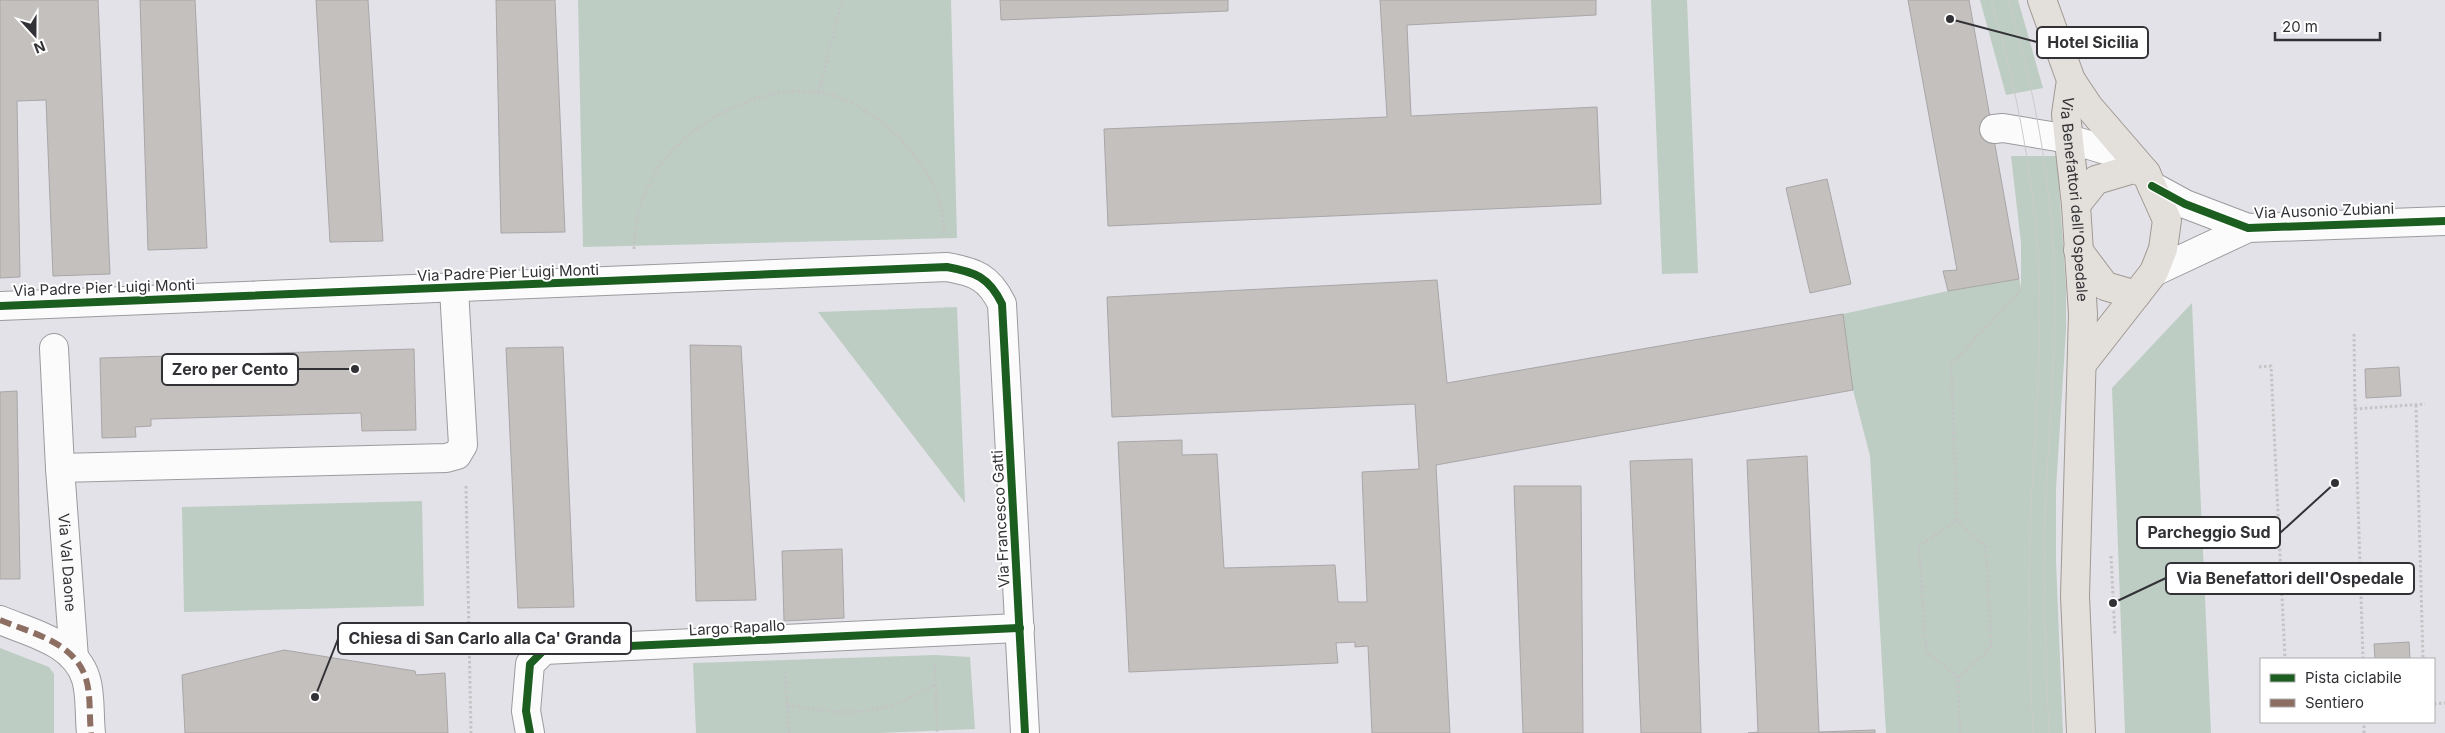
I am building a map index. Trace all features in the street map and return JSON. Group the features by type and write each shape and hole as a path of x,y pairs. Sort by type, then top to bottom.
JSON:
{"main road":[{"name":"Via Benefattori dell'Ospedale","path":"2042,0 2071,80 2066,114 2076,205 2083,314 2075,596 2081,733"},
{"name":"Via Ausonio Zubiani","path":"2071,80 2144,176 2166,220 2163,249 2154,272 2082,364"},
{"path":"2076,205 2096,180 2144,176"},
{"path":"2078,250 2105,286 2136,295"}],"street":[{"name":"Via Ausonio Zubiani","path":"1994,129 2003,128 2069,139 2109,151 2185,204 2248,228 2445,221"},
{"name":"Via Ausonio Zubiani","path":"2154,272 2248,228"},
{"name":"Via Padre Pier Luigi Monti","path":"0,306 454,289 947,267 974,272 995,289 1002,304"},
{"name":"Via Padre Pier Luigi Monti","path":"60,468 436,458 457,454 463,446 454,289"},
{"name":"Via Francesco Gatti","path":"1002,304 1024,733"},
{"path":"54,348 60,468"},
{"name":"Via Val Daone","path":"60,468 74,658"},
{"name":"Via Val Daone","path":"0,620 62,645 74,658 86,678 91,733"},
{"name":"Largo Rapallo","path":"530,733 526,711 530,664 544,650 1020,628"}],"path":[{"path":"819,92 842,0"},
{"path":"634,253 641,200 657,169 681,141 717,115 752,99 786,92 819,92 850,103 903,139 921,161 938,195 946,238"},
{"path":"1958,678 1991,647 1986,548 1956,520 1951,364 2022,289"},
{"path":"2354,334 2363,658"},
{"path":"2259,367 2271,366 2285,658"},
{"path":"2355,409 2425,404"},
{"path":"2416,405 2423,658"},
{"path":"466,478 471,646 471,733"},
{"path":"1956,520 1919,546 1926,651 1958,678 1960,733"},
{"path":"2112,556 2115,636"},
{"path":"935,655 937,733"},
{"path":"785,668 789,733"},
{"path":"787,704 828,712 859,713 888,707 916,696 936,684"}],"shaded area":[{"path":"578,0 951,0 957,238 583,247"},
{"path":"1651,0 1687,0 1698,273 1662,274"},
{"path":"1980,0 2018,0 2043,88 2006,95"},
{"path":"2011,156 2057,156 2066,288 2066,330 2056,489 2056,561 2063,733 1886,733 1870,456 1853,390 1843,314 1948,291 2019,279 2021,287 2021,243"},
{"path":"2192,303 2211,733 2125,733 2112,388"},
{"path":"957,307 965,503 818,312"},
{"path":"422,501 424,606 184,612 182,507"},
{"path":"0,648 49,667 54,674 54,733 0,733"},
{"path":"935,655 970,657 975,729 879,733 696,733 693,663"}],"building":[{"path":"0,0 98,0 110,274 53,276 46,100 17,101 20,277 0,278"},
{"path":"140,0 195,0 207,248 148,250"},
{"path":"316,0 368,0 383,241 330,242"},
{"path":"496,0 555,0 565,232 501,233"},
{"path":"1000,0 1228,0 1228,11 1001,20"},
{"path":"1380,0 1596,0 1596,15 1407,25 1411,116 1597,107 1601,204 1108,226 1104,129 1387,117"},
{"path":"1908,0 1969,0 2019,279 1948,291 1943,271 1957,270"},
{"path":"1827,179 1851,284 1810,293 1786,188"},
{"path":"1437,280 1447,383 1843,314 1853,390 1436,465 1450,733 1372,733 1368,646 1355,647 1355,642 1336,643 1338,663 1129,672 1118,442 1182,440 1182,455 1217,454 1224,568 1335,565 1338,602 1367,602 1362,472 1419,469 1415,404 1112,417 1107,297"},
{"path":"690,345 741,346 756,600 696,601"},
{"path":"563,347 574,607 518,608 506,348"},
{"path":"414,349 416,430 362,431 361,413 151,419 151,426 135,427 136,437 102,438 100,358"},
{"path":"2399,367 2401,396 2366,398 2365,369"},
{"path":"17,391 20,579 0,579 0,392"},
{"path":"1807,456 1819,732 1875,730 1875,733 1748,733 1758,732 1747,460"},
{"path":"1692,459 1701,733 1641,733 1630,461"},
{"path":"1514,486 1581,486 1583,733 1523,733"},
{"path":"842,549 844,618 784,621 782,551"},
{"path":"2409,642 2410,658 2375,658 2374,644"},
{"path":"284,650 415,671 416,675 445,673 448,733 185,733 182,675"}],"tram line":[{"path":"1991,0 2009,67 2023,134 2033,202 2039,271 2039,369 2029,557 2033,733"},
{"path":"2008,0 2036,111 2052,225 2055,302 2054,357 2044,548 2049,733"}],"marked path":[{"path":"0,620 50,640 72,656 80,666 88,685 91,733"}],"cycle path":[{"path":"2152,186 2185,204 2248,228 2445,221"},
{"path":"0,306 947,267 966,271 986,282 1002,304 1025,733"},
{"path":"530,733 526,711 530,664 544,650 1020,628"}],"place":[{"name":"Hotel Sicilia","path":"1950,19"},
{"name":"Zero per Cento","path":"355,369"},
{"name":"Parcheggio Sud","path":"2335,483"},
{"name":"Via Benefattori dell'Ospedale","path":"2113,603"},
{"name":"Chiesa di San Carlo alla Ca' Granda","path":"315,697"}]}
